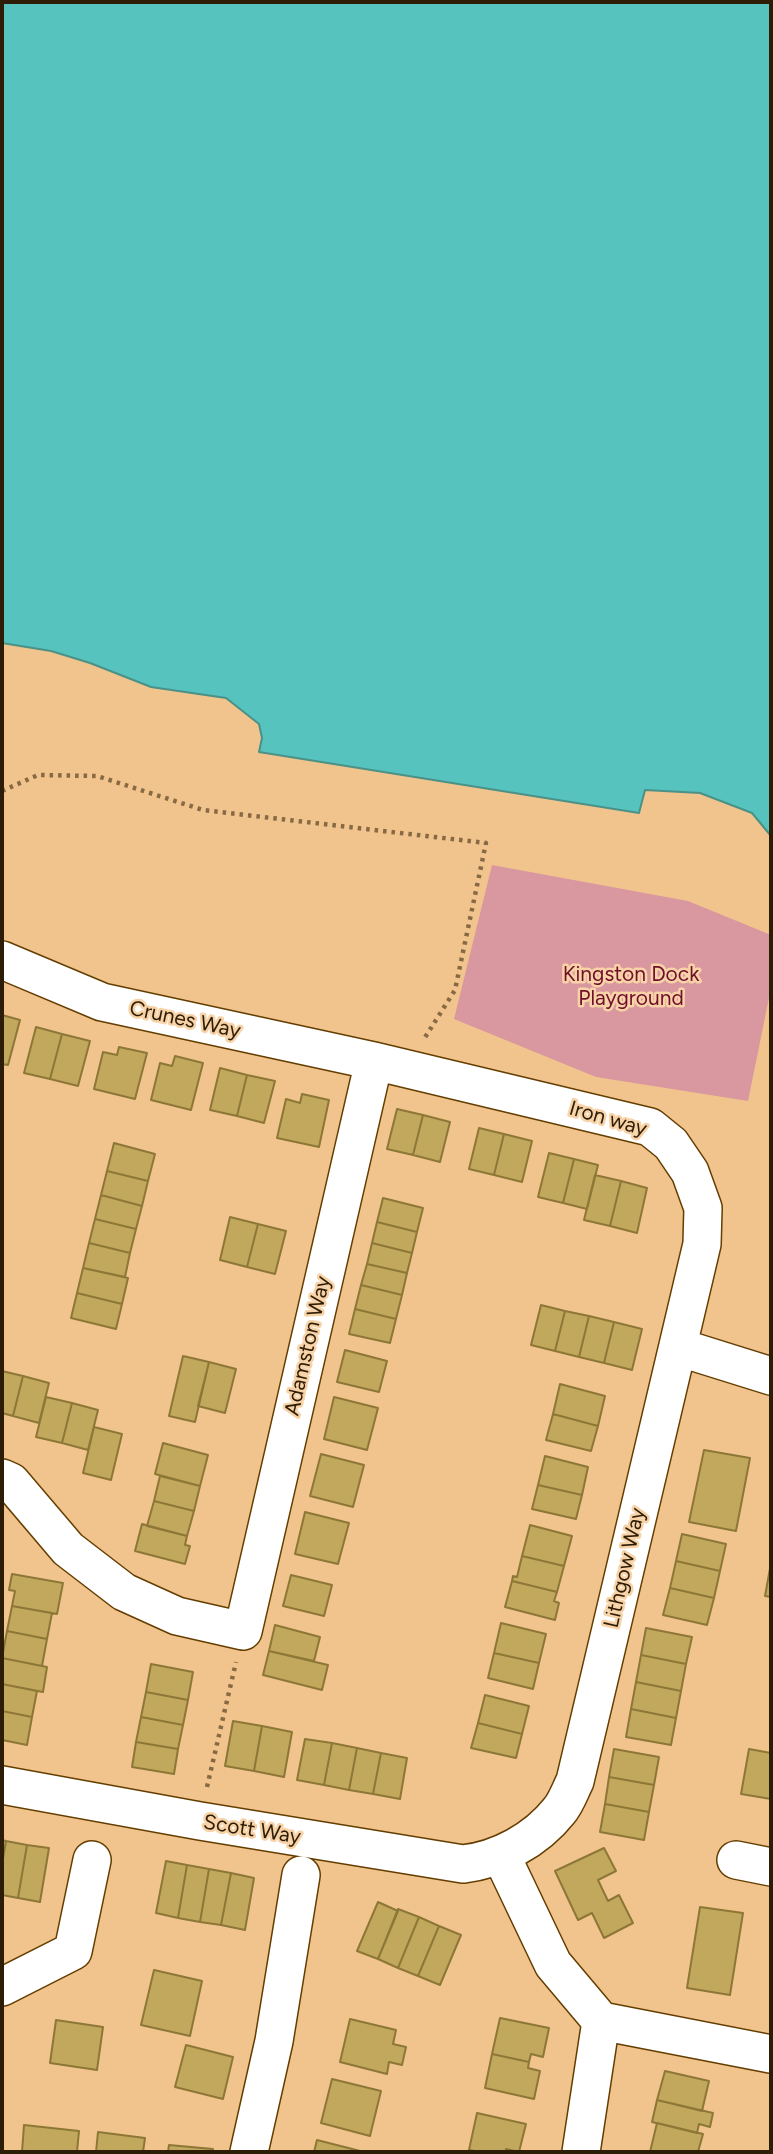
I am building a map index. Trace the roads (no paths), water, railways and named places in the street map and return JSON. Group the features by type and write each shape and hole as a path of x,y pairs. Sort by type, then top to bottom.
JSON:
{"street":[{"name":"Crunes Way","path":"2,960 102,1002 390,1065"},
{"name":"Iron way","path":"390,1065 650,1127 671,1144 690,1172 703,1208 702,1244 678,1347"},
{"name":"Adamston Way","path":"2,1478 11,1482 68,1549 124,1592 177,1616 243,1630 390,1065"},
{"path":"678,1347 771,1376"},
{"name":"Lithgow Way","path":"501,1855 534,1834 560,1810 575,1781 678,1347"},
{"name":"Scott Way","path":"2,1785 463,1864 483,1862 501,1855"},
{"path":"501,1855 554,1964 601,2021 770,2044"},
{"path":"2,1987 73,1951 92,1860"},
{"path":"249,2152 274,2041 300,1875"},
{"path":"581,2152 601,2021"}],"water":[{"path":"2,2 771,2 771,836 752,813 700,793 645,790 639,813 259,752 262,738 259,724 226,698 151,687 51,651 2,643"}],"park label":[{"name":"Kingston Dock Playground","path":"631,987"}]}
